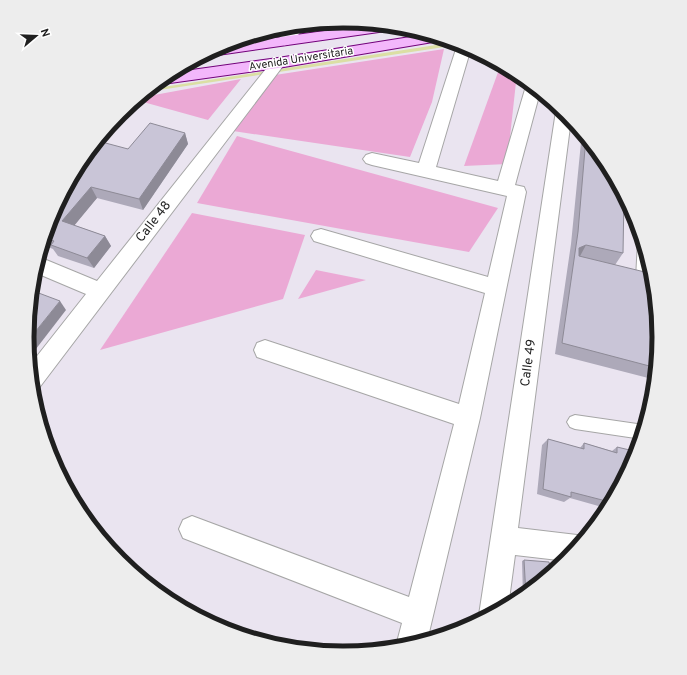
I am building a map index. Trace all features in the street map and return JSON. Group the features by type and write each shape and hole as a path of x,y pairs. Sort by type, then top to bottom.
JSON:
{"main road":[{"name":"Avenida Universitaria","path":"235,48 368,29"},
{"name":"Avenida Universitaria","path":"178,76 278,63 425,39"}],"street":[{"path":"284,41 291,33"},
{"path":"426,171 462,52"},
{"name":"Calle 48","path":"37,374 278,63"},
{"path":"505,189 532,92"},
{"name":"Calle 49","path":"494,608 563,120"},
{"path":"372,159 517,192 468,418 413,639"},
{"path":"321,236 497,288"},
{"path":"43,267 100,292"},
{"path":"265,350 468,418"},
{"path":"192,529 418,615"},
{"path":"504,540 570,548"}],"lane":[{"path":"629,275 647,279"},
{"path":"575,422 639,431"}],"shaded area":[{"path":"444,49 432,102 410,157 233,131 275,75"},
{"path":"499,70 516,81 507,164 464,166"},
{"path":"241,79 208,120 143,102 150,96"},
{"path":"237,136 498,208 469,252 197,203"},
{"path":"192,213 305,235 283,299 100,350"},
{"path":"316,270 366,280 298,299"}],"building":[{"path":"150,123 185,133 139,199 91,187 62,221 105,236 87,258 51,245 54,241 50,240 50,238 66,201 75,183 98,149 103,142 128,149"},
{"path":"585,145 612,183 624,207 623,253 586,245 579,248 579,256 646,272 652,317 653,338 651,366 562,343 578,232"},
{"path":"38,293 60,301 34,333"},
{"path":"548,439 584,449 584,443 617,453 617,447 631,450 621,474 606,501 571,492 571,497 543,489"},
{"path":"524,560 549,562 550,568 526,588"}],"waterway":[{"path":"159,89 446,45"}]}
